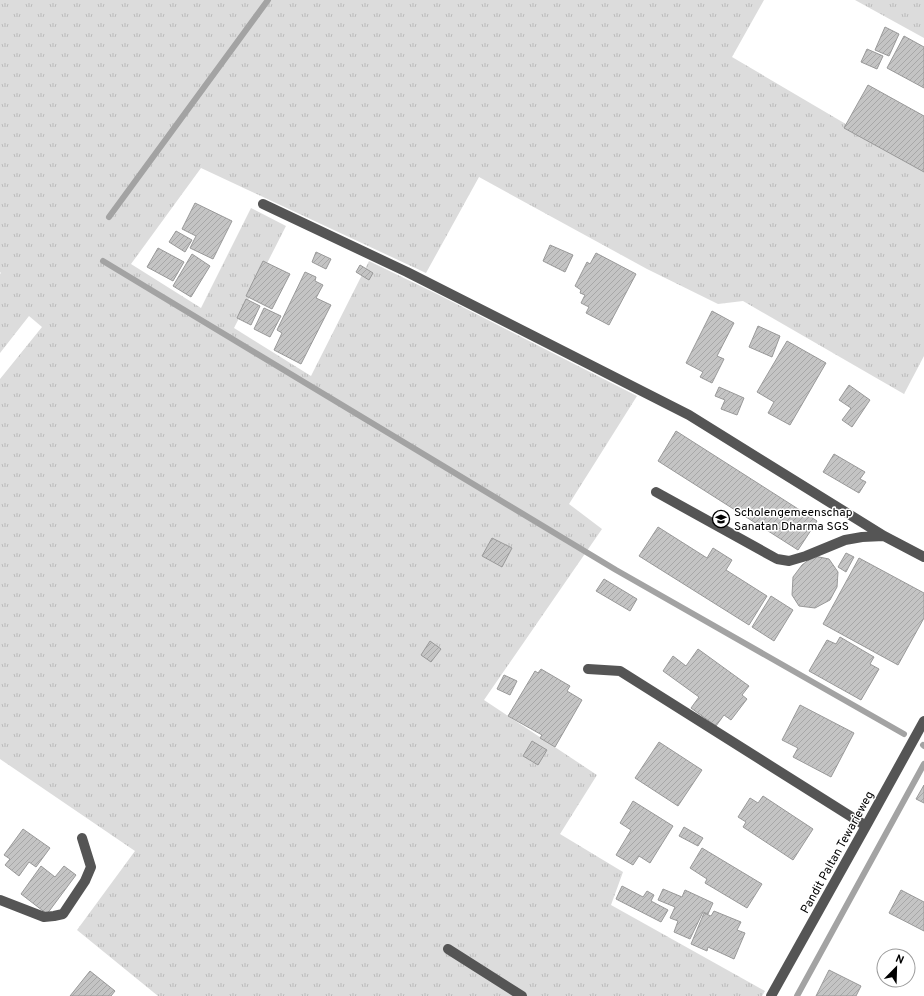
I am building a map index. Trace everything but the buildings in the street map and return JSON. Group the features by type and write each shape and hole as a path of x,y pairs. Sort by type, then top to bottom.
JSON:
{"street":[{"path":"263,204 407,272 690,415 884,536 924,557"},
{"path":"656,492 777,560 789,561 806,556 845,540 862,537 884,536"},
{"path":"588,669 620,670 866,826"},
{"name":"Pandit Paltan Tewarieweg","path":"771,996 923,727"},
{"path":"0,900 44,917 63,914 85,881 91,867 82,838"},
{"path":"448,949 522,996"}],"green space":[{"path":"0,0 764,0 732,57 924,170 924,356 904,394 743,301 718,304 647,269 479,177 426,273 201,168 131,264 201,308 251,208 286,226 234,328 311,376 369,261 637,396 569,504 602,529 484,700 597,775 560,834 623,872 611,905 765,991 762,996 158,996 77,930 135,851 0,759 0,379 42,327 29,316 0,353"},
{"path":"855,0 924,0 924,38"}],"waterway":[{"path":"109,217 268,0"},
{"path":"103,261 616,570 904,734"},
{"path":"797,996 924,764"}],"place":[{"name":"Scholengemeenschap Sanatan Dharma SGS","path":"721,519"}]}
